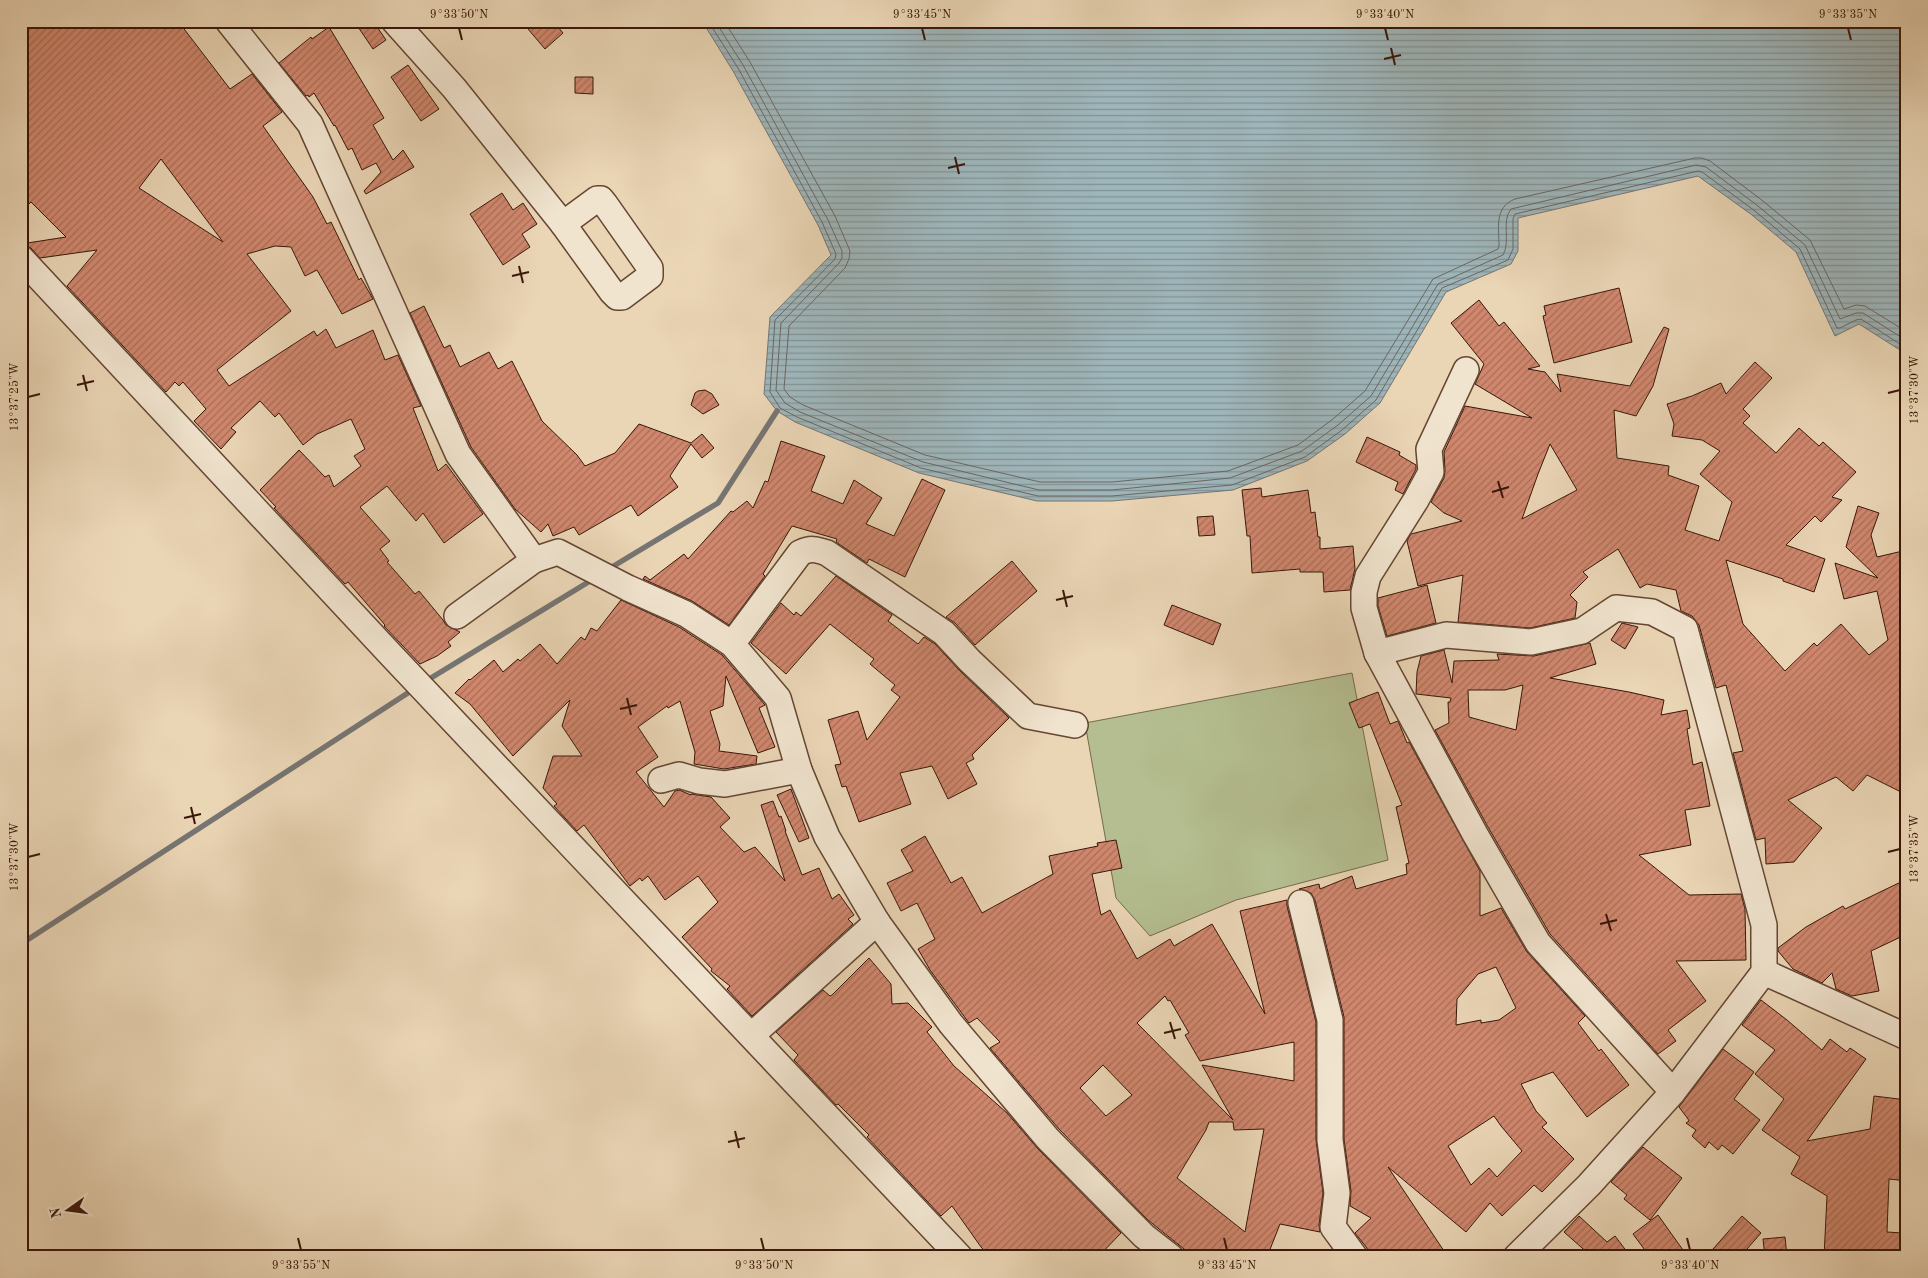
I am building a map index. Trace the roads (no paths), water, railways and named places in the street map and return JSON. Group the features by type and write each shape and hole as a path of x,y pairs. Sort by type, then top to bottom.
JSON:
{"street":[{"path":"228,21 310,124 458,454 534,560"},
{"path":"394,21 454,88 562,224"},
{"path":"21,258 392,656 960,1257"},
{"path":"1466,370 1429,449 1431,472 1416,500 1368,576 1364,592 1364,608 1377,652 1474,834 1538,943 1673,1092"},
{"path":"732,644 800,553 809,549 817,550 827,553 944,633 970,662 1028,716 1075,725"},
{"path":"457,616 534,560 558,552 628,588 686,614 732,644 778,698 799,770 827,837 876,922 951,1024 1048,1139 1144,1236 1171,1257"},
{"path":"1377,652 1446,635 1531,642 1582,631 1616,608 1652,612 1685,629 1764,925 1764,972 1673,1092 1589,1185 1516,1257"},
{"path":"661,780 679,775 699,782 725,784 799,770"},
{"path":"1301,903 1330,1020 1330,1140 1337,1193 1333,1227 1355,1257"},
{"path":"752,1035 876,922"},
{"path":"1764,972 1907,1037"}],"water":[{"path":"702,21 1907,21 1907,359 1900,350 1859,324 1835,336 1796,252 1752,215 1698,176 1518,218 1518,251 1511,264 1446,292 1380,403 1345,434 1307,461 1233,490 1112,501 1037,501 919,473 795,422 777,411 764,394 770,317 831,255 818,225 733,71"}],"waterway":[{"path":"607,570 718,503 777,411"},
{"path":"426,681 595,578"},
{"path":"21,944 414,689"}]}
